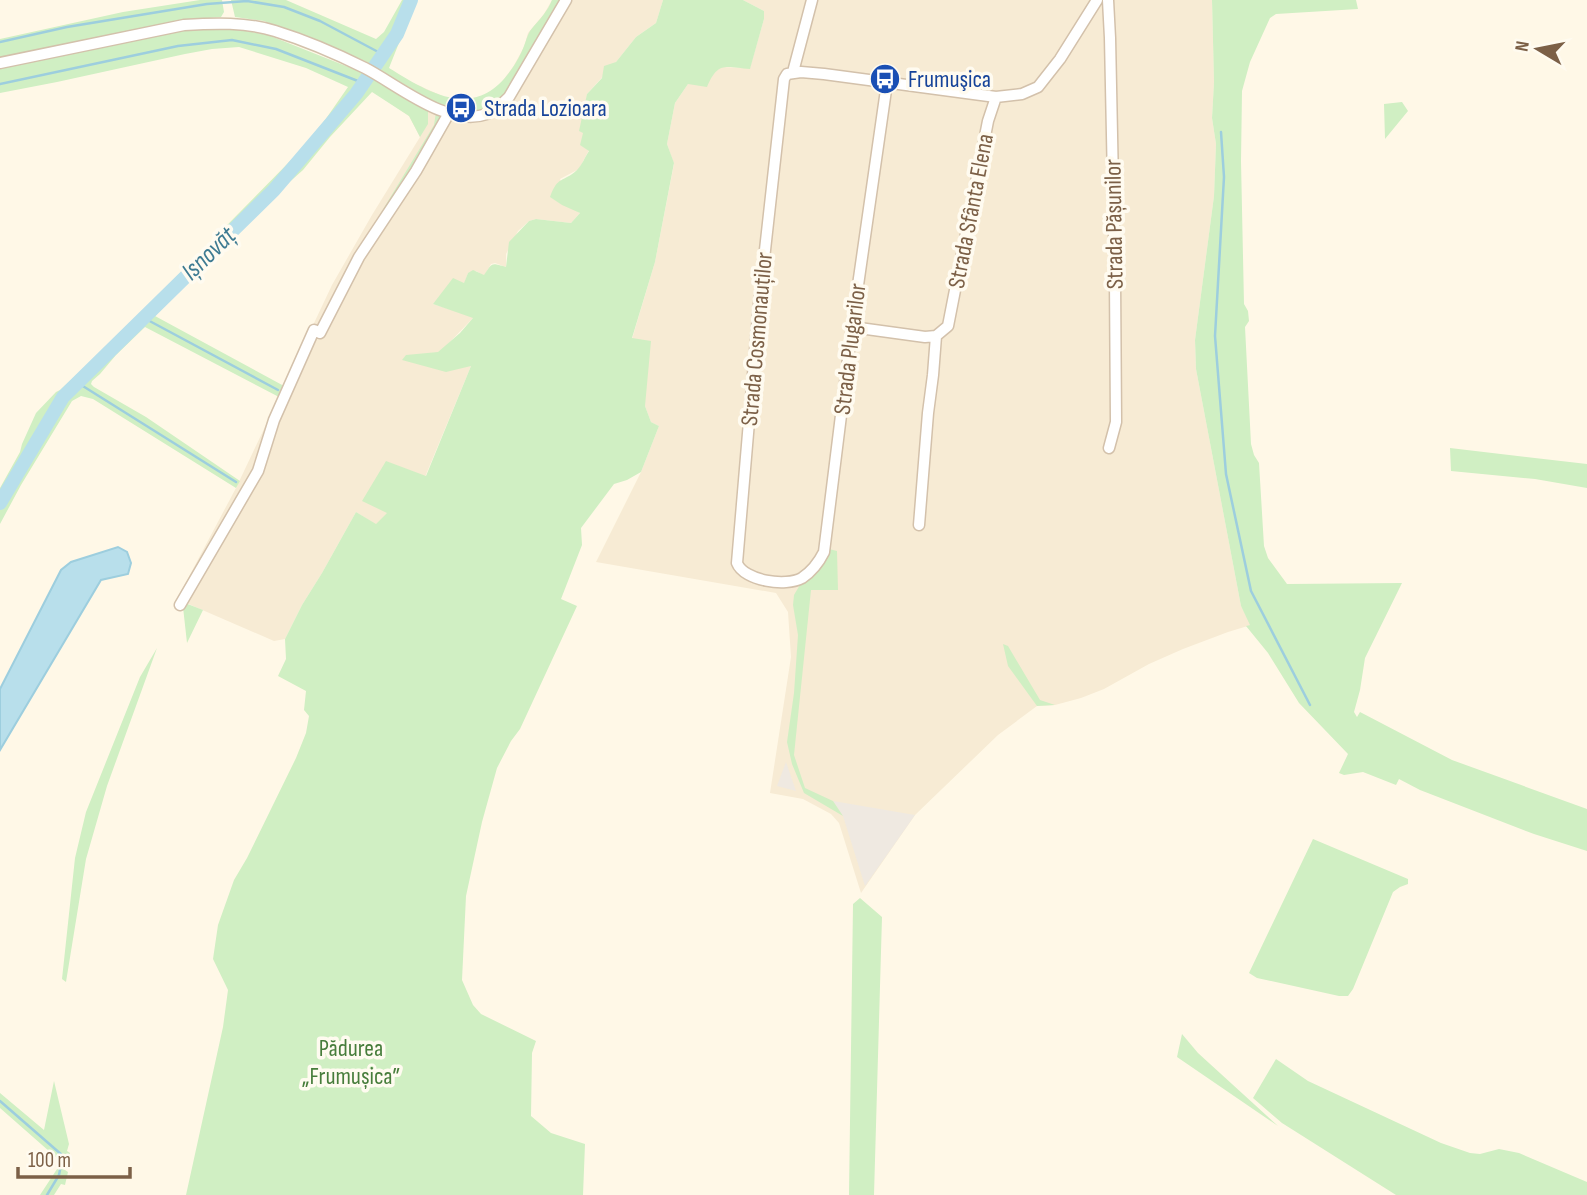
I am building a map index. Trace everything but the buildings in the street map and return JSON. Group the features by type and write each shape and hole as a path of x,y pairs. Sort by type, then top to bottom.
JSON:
{"street":[{"path":"0,63 184,25 241,25 273,31 299,40 363,67 435,108 474,116 488,114 509,97 566,0"},
{"path":"812,0 790,73 824,74 996,97 1022,94 1038,87 1097,0"},
{"name":"Strada Pășunilor","path":"1108,0 1116,422 1109,448"},
{"name":"Strada Cosmonauților","path":"773,583 751,576 739,568 737,562 784,79 790,73"},
{"name":"Strada Plugarilor","path":"773,583 801,579 819,562 824,552 852,327 887,83"},
{"name":"Strada Sfânta Elena","path":"936,336 948,326 988,121 996,97"},
{"path":"180,605 258,471 274,420 314,330 320,333 359,257 416,171 449,113"},
{"path":"852,327 925,337 936,336 919,525"}],"shaded area":[{"path":"552,0 663,0 656,23 636,37 587,94 583,133 589,150 579,169 560,179 573,209 580,213 571,223 536,219 529,221 518,231 506,254 506,267 495,263 491,264 484,276 476,271 468,273 464,284 433,304 474,317 446,346 471,366 425,477 376,525 356,512 285,639 274,641 177,599 236,488 332,285 420,137 409,116 369,89 383,65 411,82 449,99 483,96 501,83 513,67 528,33"},
{"path":"743,0 1212,0 1212,118 1216,144 1214,196 1195,340 1196,369 1241,606 1251,625 1183,649 1081,698 1055,705 1037,706 998,735 915,815 861,893 839,823 831,814 803,799 770,793 791,657 788,612 776,593 596,562 641,472 659,426 651,422 645,406 632,339 655,262 674,164 667,144 675,103 688,84 722,67 750,68 764,11"},
{"path":"786,762 796,791 777,786"},
{"path":"833,801 915,815 865,886 843,816"}],"green space":[{"path":"200,0 222,0 224,12 221,17 186,20 0,57 0,39 123,12"},
{"path":"231,0 286,0 376,39 384,32 402,0 416,0 389,68 437,94 468,99 483,95 497,86 515,64 530,31 552,0 561,0 510,90 490,109 462,112 434,102 365,61 264,21 235,17"},
{"name":"Pădurea „Frumușica”","path":"663,0 743,0 764,11 764,19 750,69 719,69 707,87 688,84 675,103 667,144 674,163 655,262 632,338 651,341 645,406 651,422 659,426 641,472 614,484 581,528 582,545 561,599 577,606 520,729 497,768 466,896 462,980 473,1005 481,1014 536,1041 532,1053 531,1116 551,1133 585,1144 583,1195 186,1195 223,1027 228,990 213,959 218,925 234,880 306,733 309,716 304,710 306,691 278,676 286,659 285,639 356,512 376,524 387,513 362,501 386,461 426,476 471,366 446,372 402,360 406,355 438,352 473,318 433,304 453,278 464,283 468,273 473,270 484,275 493,265 506,267 509,242 529,221 536,219 571,223 580,213 550,197 556,185 577,170 589,151 580,145 583,133 579,131 587,94 602,78 604,66 616,62 636,37 656,23"},
{"path":"1212,0 1356,0 1358,9 1276,14 1270,18 1250,62 1242,91 1244,304 1249,321 1245,327 1251,444 1259,463 1264,546 1268,558 1287,584 1402,583 1365,658 1354,712 1357,717 1360,712 1452,760 1587,809 1587,851 1534,834 1420,790 1399,779 1396,785 1363,772 1344,775 1339,773 1348,754 1299,703 1268,653 1246,626 1250,625 1241,606 1196,369 1195,340 1214,196 1216,144 1212,118"},
{"path":"235,29 268,35 356,70 428,109 428,124 420,137 409,116 372,92 303,170 155,316 284,386 279,397 145,327 92,381 94,387 146,417 240,481 236,488 93,399 81,396 72,401 0,524 0,488 20,452 36,413 112,342 297,154 348,87 306,68 239,47 185,54 0,93 0,68 183,31"},
{"path":"1402,102 1408,111 1385,139 1384,104"},
{"path":"436,112 444,116 441,123 378,222 376,221 434,125"},
{"path":"1450,448 1587,464 1587,488 1535,479 1451,471"},
{"path":"829,549 837,551 838,590 811,590 794,755 805,788 833,801 843,816 804,793 792,764 787,742 798,635 794,595 801,583 818,568"},
{"path":"185,603 203,610 187,643 183,607"},
{"path":"1003,644 1008,646 1040,700 1055,705 1037,706 1008,666"},
{"path":"157,648 107,786 86,859 66,982 62,979 75,858 86,812 140,677"},
{"path":"1313,839 1408,879 1408,884 1393,892 1348,996 1257,978 1249,973"},
{"path":"860,898 882,917 874,1195 849,1195 853,904"},
{"path":"1182,1034 1198,1053 1278,1126 1177,1057"},
{"path":"1276,1059 1308,1081 1441,1143 1470,1153 1480,1154 1499,1149 1519,1153 1587,1182 1587,1195 1396,1195 1282,1123 1253,1098"},
{"path":"54,1081 69,1144 68,1166 0,1108 0,1093 44,1130"},
{"path":"59,1166 68,1172 65,1185 61,1184 54,1195 40,1195"}],"water":[{"path":"118,547 127,552 131,563 128,574 101,580 0,750 0,689 61,570 71,562"}],"waterway":[{"name":"Ișnovăț","path":"0,503 63,397 274,190 356,94 397,34 411,0"},
{"path":"0,42 67,27 207,4 247,1 284,7 320,21 382,54"},
{"path":"0,84 178,46 232,40 276,49 363,83"},
{"path":"1221,132 1224,177 1215,336 1226,474 1251,591 1310,705"},
{"path":"144,318 278,390"},
{"path":"78,383 236,482"},
{"path":"0,1101 62,1155 62,1158"},
{"path":"47,1195 60,1170"}],"place":[{"name":"Frumuşica","path":"885,79"},
{"name":"Strada Lozioara","path":"461,108"}]}
